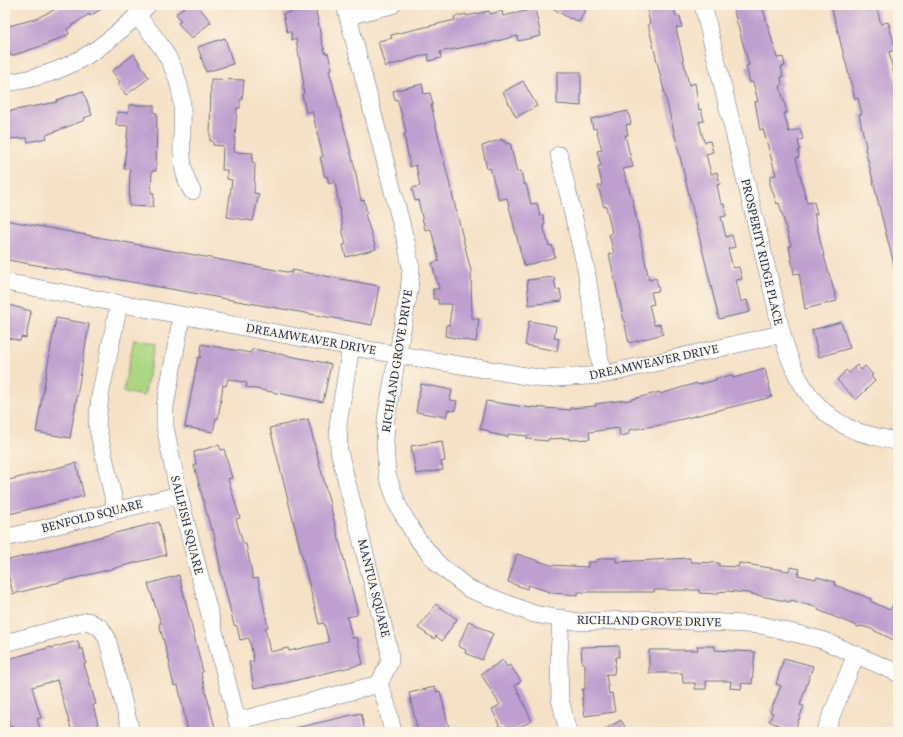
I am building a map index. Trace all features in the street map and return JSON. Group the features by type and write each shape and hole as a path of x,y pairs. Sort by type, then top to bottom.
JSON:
{"street":[{"path":"346,11 392,5"},
{"name":"PROSPERITY RIDGE PLACE","path":"703,5 776,306 781,334 794,372 805,390 818,406 832,417 856,431 898,442"},
{"path":"5,83 30,80 68,67 96,51 143,11 158,41 170,60 178,81 182,106 183,170 186,181 192,192"},
{"name":"RICHLAND GROVE DRIVE","path":"346,11 407,246 411,269 409,291 386,419 385,442 388,474 398,506 416,537 438,564 469,589 534,614 580,622 653,619 761,625 822,640 898,673"},
{"path":"559,155 586,269 602,375"},
{"name":"DREAMWEAVER DRIVE","path":"5,282 351,346 544,378 602,375 781,334"},
{"path":"116,510 97,426 100,396 119,304"},
{"name":"SAILFISH SQUARE","path":"182,315 165,406 165,427 179,495 239,726"},
{"name":"MANTUA SQUARE","path":"351,346 343,389 338,438 339,451 389,649 390,661 379,684"},
{"name":"BENFOLD SQUARE","path":"5,538 179,495"},
{"path":"562,618 559,658 560,699 568,732"},
{"path":"5,643 88,622 101,628 107,638 130,732"},
{"path":"824,732 856,654"},
{"path":"239,726 379,684 386,702 394,732"}],"green space":[{"path":"134,339 155,344 144,396 123,392"}],"building":[{"path":"64,5 107,5 90,16 89,14 67,29 69,34 47,44 11,56 5,37 5,27 35,19"},
{"path":"187,5 197,5 211,22 191,39 178,23 181,21 176,14"},
{"path":"548,5 588,5 579,22 571,18 570,19"},
{"path":"673,5 676,16 680,16 682,27 676,28 689,85 695,83 699,110 701,109 704,121 699,122 704,142 710,141 713,152 706,154 711,174 717,172 720,184 717,185 721,204 724,204 726,216 721,217 726,237 732,235 735,247 728,249 733,268 739,267 742,279 736,280 741,302 747,300 750,312 719,319 648,24 650,24 647,9"},
{"path":"732,5 762,5 777,58 783,57 785,66 781,67 783,77 781,77 782,85 780,86 787,113 784,113 789,132 800,129 803,139 798,141 800,150 798,151 799,157 796,158 807,203 814,202 817,214 814,214 837,301 805,309 799,273 794,274 789,246 791,246 779,203 777,204 770,184 770,176 776,175 763,129 760,130 755,102 758,101 753,82 750,83 746,66 749,65"},
{"path":"831,5 876,5 881,24 888,22 893,39 895,50 889,52 898,92 898,267 895,268 865,148 859,115 862,114 858,98 855,99"},
{"path":"315,6 322,43 326,54 328,53 332,69 329,70 354,165 361,201 364,200 367,213 365,214 376,249 346,257 343,245 346,244 342,229 335,182 329,184 327,176 325,177 320,157 323,157 312,111 306,113 302,94 304,93 302,85 304,85 296,39 292,40 291,32 287,32 283,14"},
{"path":"535,9 541,36 518,41 517,36 485,44 440,52 441,58 429,61 428,54 385,67 378,41 392,38 391,35 455,20 454,17 466,14 467,16 489,11 490,14 502,11 503,16"},
{"path":"225,38 233,64 206,72 198,47"},
{"path":"134,54 149,78 126,95 118,84 120,82 112,71"},
{"path":"557,72 581,72 581,106 557,104"},
{"path":"211,79 244,80 240,108 237,108 234,152 253,153 252,162 255,163 254,193 259,194 253,221 227,217 232,180 227,179 227,170 222,170 223,146 213,145 213,141 210,141"},
{"path":"523,81 537,106 516,117 503,92"},
{"path":"422,84 424,94 430,93 433,105 431,105 471,271 472,318 479,319 476,342 445,336 446,325 449,325 452,304 438,304 438,299 433,299 433,289 439,289 432,263 439,261 431,229 425,230 418,200 415,201 412,188 420,186 416,165 410,167 404,134 406,133 397,99 395,100 393,91"},
{"path":"83,91 92,115 84,118 85,120 46,135 47,138 28,142 27,138 5,139 5,112 57,102 57,100"},
{"path":"129,105 154,105 154,113 157,113 156,171 152,171 151,193 154,193 153,207 129,206 130,169 124,169 128,126 116,125 117,112 128,113"},
{"path":"628,111 631,124 626,125 628,135 625,135 633,167 623,169 633,202 649,280 656,278 659,291 651,292 654,304 649,305 654,325 660,324 663,334 629,343 609,254 614,253 609,234 612,233 606,206 604,207 598,186 602,185 598,166 601,166 597,151 602,150 596,128 593,129 591,119"},
{"path":"502,139 502,141 505,141 506,144 510,143 517,172 521,171 531,204 537,203 540,216 543,215 545,225 543,225 549,246 552,245 555,257 524,266 507,198 499,200 490,168 487,169 482,146"},
{"path":"5,220 292,273 292,270 379,286 372,325 8,260 8,258 5,257"},
{"path":"554,277 556,290 560,289 562,301 529,305 527,280"},
{"path":"5,304 31,311 26,338 21,337 20,341 5,337"},
{"path":"56,318 89,324 70,438 36,432"},
{"path":"529,321 556,326 554,338 559,339 557,351 525,345"},
{"path":"841,322 850,348 819,357 812,330"},
{"path":"202,344 250,353 253,349 331,364 323,402 246,387 247,383 228,379 226,386 223,385 218,419 216,418 213,432 185,427 198,357 200,358"},
{"path":"857,365 861,370 865,366 873,375 871,376 875,381 856,400 837,380 846,370 849,373"},
{"path":"765,369 772,397 666,424 629,430 629,434 620,436 619,428 589,432 590,439 548,439 548,441 527,439 528,436 508,434 508,437 489,433 489,431 480,429 486,401 532,408 571,410 570,408 596,406 595,404 625,401 660,392 660,394 697,383 697,385 732,375 733,378"},
{"path":"421,384 452,390 450,400 457,401 455,411 448,410 446,417 416,412"},
{"path":"308,419 357,610 357,615 347,617 352,638 357,637 363,664 285,683 254,688 249,662 254,661 249,638 240,640 237,626 234,625 221,572 213,529 211,530 194,465 196,465 194,452 219,445 221,450 224,449 232,478 228,479 240,518 236,519 242,540 244,544 246,544 253,579 258,578 268,627 265,628 270,652 288,648 289,651 329,642 324,623 319,624 270,428"},
{"path":"442,441 445,461 441,462 443,470 416,474 411,446"},
{"path":"76,463 84,496 5,515 5,481"},
{"path":"159,522 166,555 13,594 5,561"},
{"path":"517,554 551,565 588,567 588,562 596,562 596,560 605,558 616,558 616,562 690,558 690,562 719,563 719,566 738,567 739,563 789,571 790,567 800,569 798,575 816,579 817,577 835,582 835,585 871,599 870,601 890,610 898,595 898,636 896,641 869,628 859,627 818,610 819,608 791,600 790,602 747,593 727,591 718,592 718,594 699,593 699,590 654,590 654,592 578,592 578,595 553,593 528,585 527,589 508,582"},
{"path":"179,575 216,732 188,732 178,685 174,686 170,664 159,624 161,623 148,584"},
{"path":"436,604 457,619 442,641 436,636 434,639 418,628"},
{"path":"469,621 493,634 482,660 465,653 466,650 458,646"},
{"path":"78,641 80,649 83,649 86,663 84,664 96,704 93,705 100,732 72,732 57,680 32,687 41,718 37,719 41,732 15,732 13,726 10,727 5,705 5,660"},
{"path":"619,646 619,657 616,657 614,674 606,674 609,694 612,693 615,712 585,716 582,689 585,689 585,664 582,662 581,647"},
{"path":"697,646 715,646 715,650 755,652 752,684 742,683 741,689 730,688 731,681 706,681 706,689 695,689 695,683 683,683 682,673 649,673 649,650 698,650"},
{"path":"784,658 813,666 800,705 804,706 794,732 769,721 773,713 770,712 781,686 776,684"},
{"path":"503,660 507,667 510,665 521,681 515,685 532,721 509,732 505,732 502,726 500,727 492,709 500,705 481,674"},
{"path":"435,687 437,692 440,691 450,732 418,732 409,693"},
{"path":"361,713 365,732 297,732 296,728"},
{"path":"621,720 628,732 600,732"}]}
